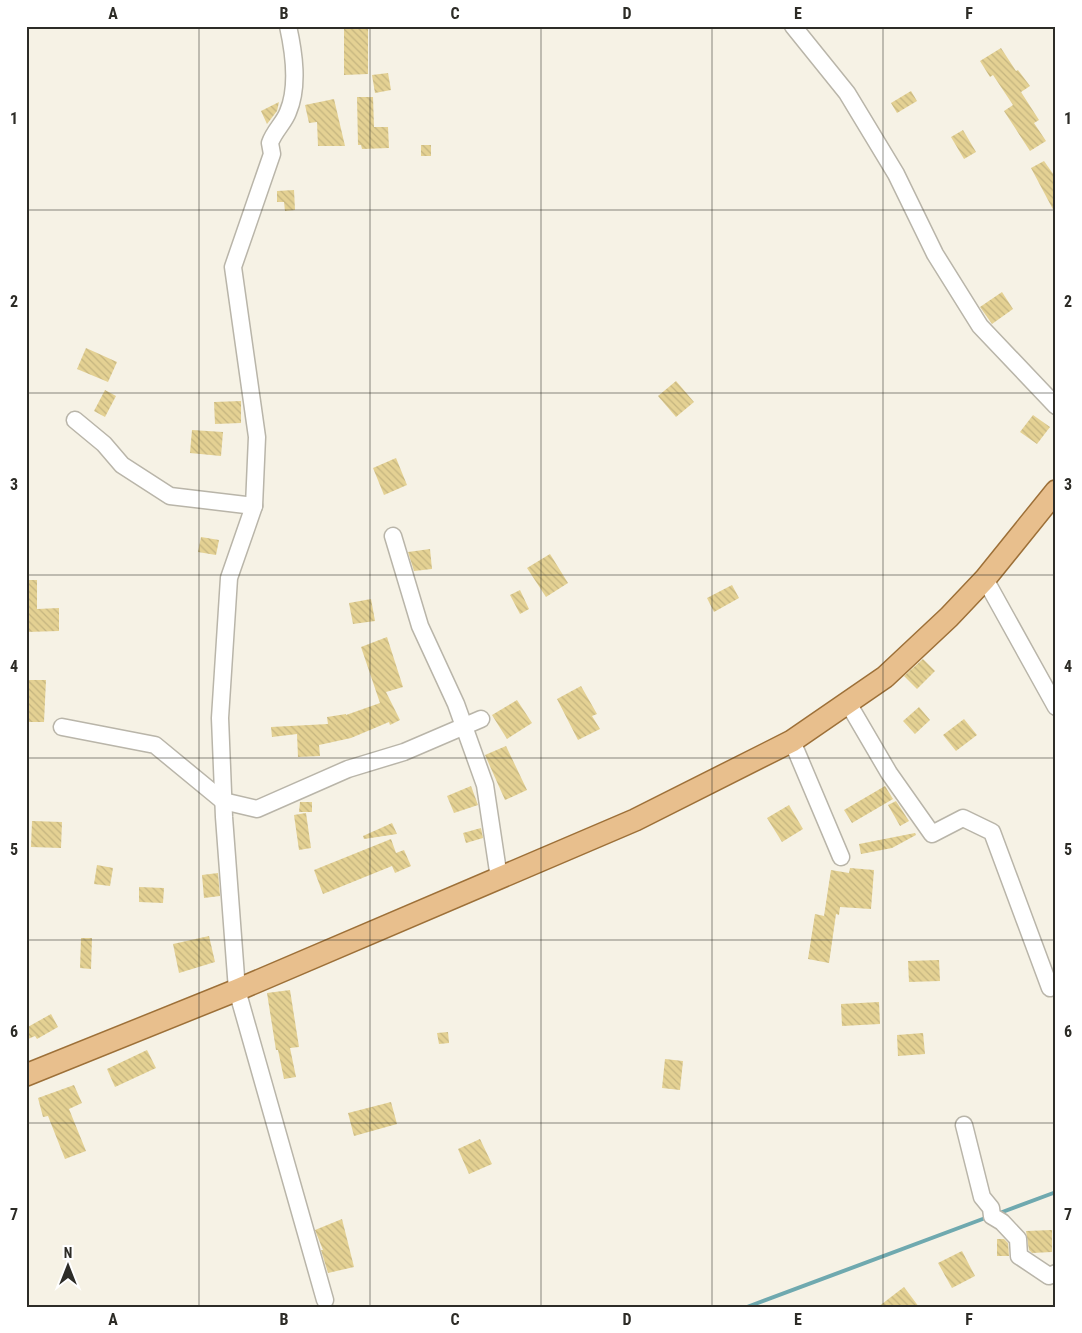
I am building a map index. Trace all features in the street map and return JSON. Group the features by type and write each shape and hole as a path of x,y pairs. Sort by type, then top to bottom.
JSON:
{"main road":[{"path":"26,1075 237,990 635,820 792,741 885,677 949,617 985,579 1056,491"}],"street":[{"path":"288,26 294,53 294,86 288,113 270,142 272,154 234,267 257,437 254,506 229,578 220,718 223,801 237,990 324,1300"},
{"path":"793,26 847,93 896,174 935,254 980,326 1056,406"},
{"path":"75,420 104,444 122,465 170,496 254,506"},
{"path":"393,536 420,626 464,725 485,785 499,878"},
{"path":"985,579 1056,707"},
{"path":"848,703 889,773 932,834 963,818 992,832 1050,988"},
{"path":"62,727 155,745 223,801 257,808 348,768 404,752 481,719"},
{"path":"792,741 841,857"},
{"path":"964,1125 982,1197 991,1208 992,1216 1002,1222 1018,1238 1019,1256 1049,1276 1056,1273"}],"building":[{"path":"344,27 368,27 368,74 344,75"},
{"path":"1001,48 1016,71 1018,70 1030,86 1021,92 1039,120 1034,123 1046,141 1030,151 1004,111 1013,105 993,75 990,77 980,61"},
{"path":"388,73 391,90 375,93 372,75"},
{"path":"911,91 917,101 897,113 891,103"},
{"path":"357,97 373,97 374,127 388,127 389,148 362,149 361,145 358,145"},
{"path":"334,99 345,146 318,146 317,122 309,123 305,105"},
{"path":"279,102 277,111 267,124 261,111"},
{"path":"963,130 976,152 964,159 951,137"},
{"path":"421,145 431,145 431,156 421,156"},
{"path":"1044,161 1056,178 1056,215 1031,168"},
{"path":"294,190 295,210 285,211 284,202 277,202 277,191"},
{"path":"1002,292 1013,309 992,324 980,307"},
{"path":"86,348 117,362 108,382 77,369"},
{"path":"676,381 694,402 676,417 658,396"},
{"path":"105,390 116,396 105,417 94,411"},
{"path":"241,401 241,423 215,424 214,402"},
{"path":"1033,415 1050,427 1037,444 1020,432"},
{"path":"192,430 223,432 221,456 190,453"},
{"path":"396,458 407,485 384,495 373,468"},
{"path":"201,537 219,540 216,555 198,552"},
{"path":"430,549 432,569 414,571 408,552"},
{"path":"550,554 568,583 546,597 527,568"},
{"path":"26,580 37,580 37,609 59,608 59,631 26,632"},
{"path":"732,585 739,598 714,612 707,598"},
{"path":"520,590 529,609 520,614 510,595"},
{"path":"371,599 375,621 353,624 349,603"},
{"path":"387,637 403,687 386,692 400,720 390,725 389,722 351,738 319,745 320,756 298,757 297,734 272,737 271,727 328,724 327,717 346,715 380,703 361,647"},
{"path":"923,659 935,671 917,689 904,676"},
{"path":"26,680 46,680 44,722 26,722"},
{"path":"581,686 597,714 592,716 600,729 578,740 557,699"},
{"path":"517,700 532,723 507,739 492,715"},
{"path":"919,707 930,720 915,734 903,721"},
{"path":"964,719 977,735 956,751 943,735"},
{"path":"506,746 527,790 505,800 485,755"},
{"path":"471,786 478,805 454,813 447,796"},
{"path":"885,786 893,799 852,823 844,810"},
{"path":"896,801 909,821 900,826 888,805"},
{"path":"300,802 312,802 312,812 299,812"},
{"path":"789,805 803,829 782,842 767,818"},
{"path":"306,813 311,848 299,850 294,815"},
{"path":"32,821 62,822 61,848 31,847"},
{"path":"392,823 397,834 364,839 363,836"},
{"path":"481,828 483,838 466,843 463,833"},
{"path":"915,833 916,835 892,848 861,854 859,844"},
{"path":"391,839 396,853 404,850 411,866 395,873 392,866 323,894 314,870"},
{"path":"97,865 113,868 110,886 94,884"},
{"path":"850,868 874,870 871,909 840,907 839,915 836,914 829,963 808,959 815,914 824,916 831,870 849,873"},
{"path":"218,873 220,896 204,898 202,875"},
{"path":"139,887 164,888 163,903 139,902"},
{"path":"209,936 215,962 179,973 173,944"},
{"path":"81,938 92,938 91,969 80,968"},
{"path":"939,960 940,981 909,982 908,961"},
{"path":"290,990 299,1047 290,1048 296,1077 284,1079 278,1050 276,1050 267,993"},
{"path":"879,1002 880,1024 842,1026 841,1004"},
{"path":"51,1014 58,1027 37,1039 35,1036 26,1040 26,1028"},
{"path":"448,1032 449,1043 439,1044 437,1033"},
{"path":"923,1033 925,1054 898,1056 897,1035"},
{"path":"147,1050 156,1068 115,1087 107,1069"},
{"path":"665,1059 683,1061 680,1090 662,1088"},
{"path":"74,1085 82,1103 69,1109 86,1151 65,1159 48,1116 43,1117 38,1098"},
{"path":"391,1102 397,1124 354,1136 348,1113"},
{"path":"480,1139 492,1164 469,1174 458,1149"},
{"path":"342,1219 354,1267 328,1273 321,1250 323,1250 315,1230"},
{"path":"1052,1230 1052,1252 1032,1253 1029,1250 1026,1231"},
{"path":"997,1239 1004,1239 1008,1243 1009,1256 997,1256"},
{"path":"962,1251 975,1276 952,1288 938,1263"},
{"path":"904,1287 919,1307 878,1307"}],"waterway":[{"path":"997,1214 1056,1192"},
{"path":"747,1307 988,1217"}]}
